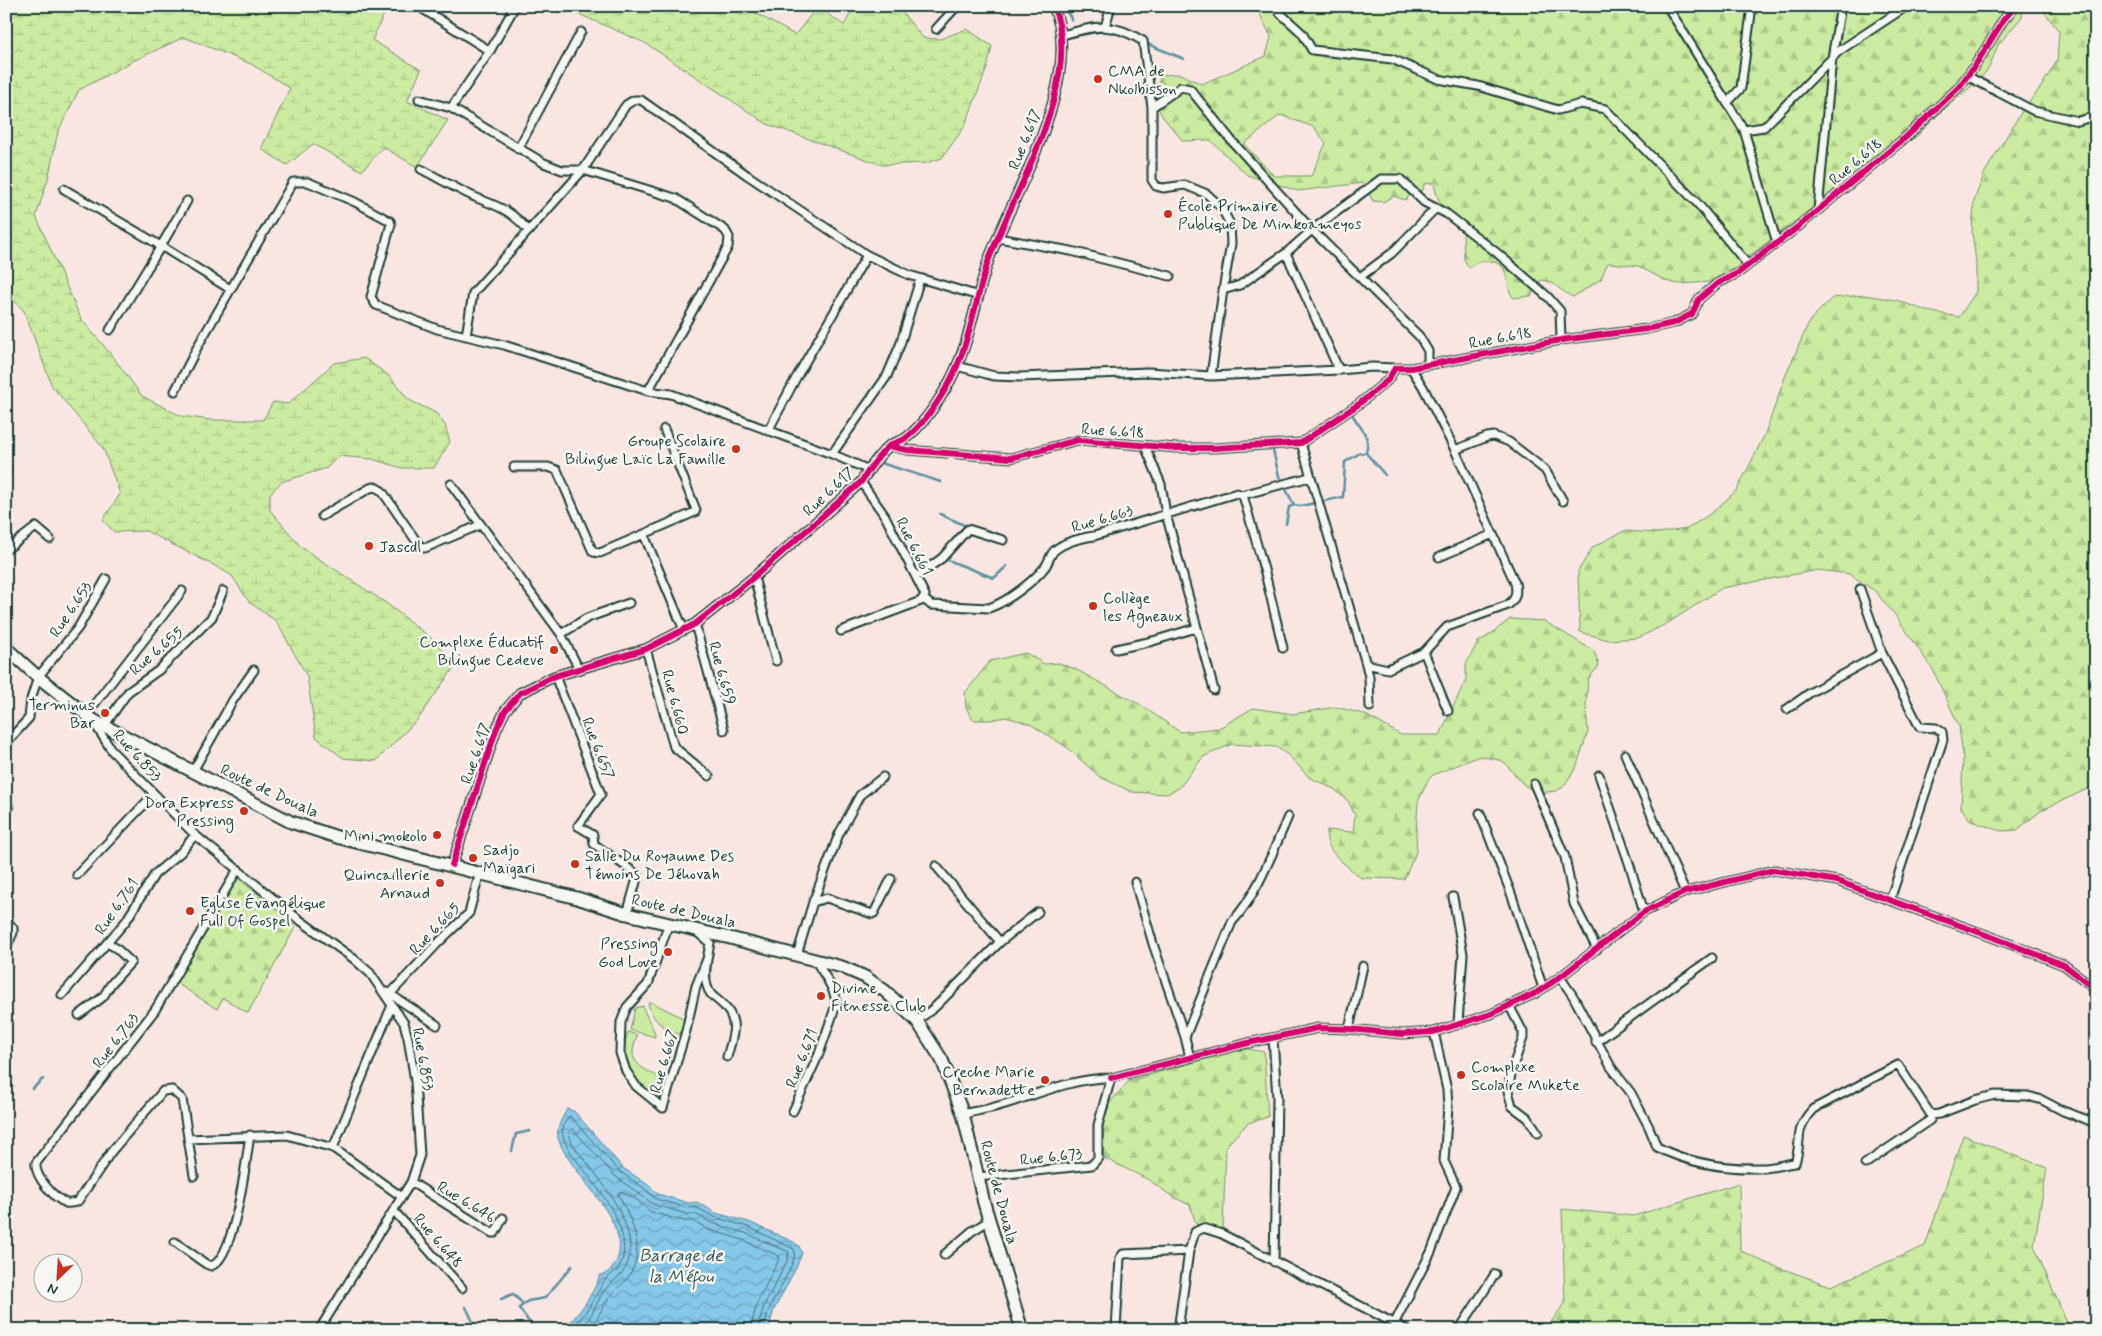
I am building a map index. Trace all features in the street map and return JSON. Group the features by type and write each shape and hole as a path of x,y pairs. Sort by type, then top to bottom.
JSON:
{"highway":[{"name":"Route de Douala","path":"6,648 38,677 94,721 291,822 340,838 480,872 577,898 627,914 815,960 842,968 865,978 885,991 917,1021 942,1060 963,1114 978,1177 1022,1330"}],"street":[{"path":"418,6 490,51"},
{"path":"451,108 490,51 515,6"},
{"path":"936,30 957,6"},
{"name":"Rue 6.617","path":"452,865 496,730 505,711 520,693 555,676 646,649 695,624 754,577 861,482 889,446 906,438 935,406 957,366 966,343 989,260 1057,92 1061,64 1062,35 1054,6"},
{"path":"1105,27 1111,6"},
{"path":"1727,103 1740,88 1752,6"},
{"path":"1818,210 1832,58 1841,6"},
{"path":"1744,130 1764,127 1839,51 1907,6"},
{"name":"Rue 6.618","path":"957,366 994,376 1020,377 1148,372 1211,376 1372,367 1411,368 1560,340 1674,323 1692,314 1699,299 1718,283 1738,273 1777,243 1906,137 1959,87 2004,19 2016,6"},
{"path":"1668,7 1744,130 1777,243"},
{"path":"1280,12 1302,33 1312,50 1392,58 1438,79 1478,86 1558,110 1581,104 1605,109 1698,204 1748,265"},
{"path":"1062,35 1094,27 1113,27 1130,32 1143,41 1152,107 1152,180 1156,186 1163,188 1185,185 1192,186 1208,194 1222,207 1230,224 1232,244 1222,290 1211,376"},
{"path":"518,149 581,32"},
{"path":"1967,76 2034,111 2078,121 2096,116"},
{"path":"1152,107 1181,87 1190,89 1232,140 1312,230 1419,336 1428,351 1428,365"},
{"path":"419,99 451,108 518,149 562,170 583,170 675,198 725,230 729,237 728,248 648,392"},
{"path":"466,336 473,293 583,170 626,105 634,100 641,100 748,176 867,255 920,279 979,296"},
{"path":"422,169 477,198 496,204 514,214 529,231"},
{"path":"1222,290 1240,285 1286,253 1312,230 1382,179 1400,179 1424,202 1436,208 1497,253 1548,297 1560,311 1560,340"},
{"path":"175,391 230,290 293,182 308,182 355,202 390,220 391,224 371,297 376,305 437,329 504,345 648,392 671,394 832,454 869,470"},
{"path":"64,190 161,246 230,290"},
{"path":"110,330 187,200"},
{"path":"1360,277 1392,253 1436,208"},
{"path":"998,238 1072,251 1170,276"},
{"path":"1286,253 1339,370"},
{"path":"768,431 796,378 867,255"},
{"path":"832,454 865,409 891,368 920,279"},
{"path":"1370,707 1370,677 1301,443 1359,404 1388,380 1395,368"},
{"path":"1366,664 1388,669 1424,652 1447,627 1508,605 1514,601 1516,592 1515,583 1455,450 1423,387 1411,368"},
{"path":"514,467 557,470 593,552 600,553 695,512 696,510 664,429"},
{"path":"1455,450 1487,437 1494,436 1508,442 1545,470 1563,501"},
{"name":"Rue 6.618","path":"889,446 907,450 1011,458 1078,440 1144,446 1214,448 1301,443"},
{"path":"1144,446 1161,484 1166,514 1214,690"},
{"path":"6,467 6,474"},
{"name":"Rue 6.663","path":"924,598 931,604 989,608 998,605 1038,576 1047,565 1053,551 1075,539 1094,536 1237,493 1242,496 1310,477"},
{"name":"Rue 6.661","path":"840,632 924,598 916,577 885,516 861,482"},
{"path":"451,484 561,634 579,669"},
{"path":"322,516 370,488 375,487 382,491 422,547 429,548 480,525"},
{"path":"1242,496 1268,581 1283,648"},
{"path":"6,550 36,527 50,539"},
{"path":"916,577 942,558 968,529 1003,540"},
{"path":"1439,557 1493,534"},
{"path":"644,535 684,630"},
{"path":"754,577 776,661"},
{"name":"Rue 6.653","path":"38,677 78,628 106,579"},
{"path":"1860,589 1882,653 1917,722 1920,727 1936,728 1942,732 1943,740 1890,900"},
{"path":"94,721 182,591"},
{"name":"Rue 6.655","path":"94,721 128,692 159,670 206,623 218,606 223,592"},
{"path":"561,634 587,618 629,604"},
{"name":"Rue 6.659","path":"695,624 724,730"},
{"path":"1116,649 1153,641 1196,628"},
{"name":"Rue 6.660","path":"646,649 674,747 709,776"},
{"path":"1424,652 1448,711"},
{"path":"1787,709 1811,692 1882,653"},
{"path":"193,771 233,700 254,670"},
{"name":"Rue 6.657","path":"555,676 601,794 578,826 593,836 594,844 638,875 627,914"},
{"path":"6,743 29,718 31,699 38,677"},
{"name":"Rue 6.853","path":"94,721 112,751 195,835 297,918 354,959 370,973 404,1024 408,1038 417,1104 420,1155 411,1182 402,1198 319,1330"},
{"path":"1625,754 1685,892"},
{"path":"1599,775 1644,912"},
{"path":"797,955 813,902 839,834 860,795 883,777"},
{"path":"1534,784 1565,857 1574,904 1597,949"},
{"path":"77,876 154,794"},
{"path":"6,800 9,809 6,817"},
{"path":"1480,813 1512,896 1543,988"},
{"path":"1185,1037 1232,922 1244,909 1254,893 1288,817"},
{"name":"Rue 6.761","path":"62,995 128,917 156,874 181,852 195,835"},
{"path":"936,866 1000,942"},
{"name":"Rue 6.763","path":"188,1139 182,1099 172,1090 163,1091 111,1152 78,1201 73,1203 64,1202 40,1180 35,1169 36,1163 155,1010 238,869"},
{"path":"963,1114 1000,1106 1065,1084 1090,1078 1112,1078 1318,1028 1402,1034 1434,1032 1491,1014 1543,988 1560,978 1644,912 1685,892 1774,870 1837,881 1890,900 2064,965 2096,989"},
{"name":"Rue 6.665","path":"391,993 469,913 480,872"},
{"path":"813,902 827,898 872,914 891,879"},
{"path":"1135,882 1190,1058"},
{"path":"1453,897 1463,954 1458,1023"},
{"path":"917,1021 935,1006 1000,942 1038,912"},
{"path":"6,920 14,928 6,948"},
{"name":"Rue 6.667","path":"668,923 648,984 626,1007 621,1022 620,1053 626,1071 636,1086 663,1108 686,1031 696,986 707,959"},
{"path":"695,930 710,943 706,984 711,996 724,1006 731,1017 735,1030 727,1057"},
{"path":"79,1015 103,997 111,984 132,962 107,943"},
{"path":"1596,1042 1712,958"},
{"name":"Rue 6.671","path":"793,1111 819,1054 836,1005 833,991 815,960"},
{"path":"1349,1029 1363,966"},
{"path":"1560,978 1573,996 1611,1067 1631,1094 1649,1127 1657,1147 1673,1156 1702,1164 1723,1167 1762,1168 1795,1163 1798,1155 1797,1136 1804,1119 1813,1109 1898,1065 1931,1114 1930,1120 1865,1164"},
{"path":"382,989 391,993 437,1025"},
{"path":"333,1148 392,1005"},
{"path":"1509,1006 1523,1032 1523,1038 1512,1070 1508,1091 1512,1106 1528,1118 1538,1132"},
{"path":"1394,1324 1431,1252 1456,1187 1444,1161 1448,1108 1447,1090 1434,1032"},
{"path":"1274,1038 1277,1098 1274,1262"},
{"name":"Rue 6.673","path":"978,1177 1092,1165 1098,1158 1098,1125 1112,1078"},
{"path":"1931,1114 1995,1096 2028,1096 2096,1123"},
{"path":"175,1242 206,1264 212,1266 220,1260 234,1224 250,1135"},
{"path":"194,1176 188,1139 287,1135 333,1148 402,1198"},
{"name":"Rue 6.646","path":"411,1182 492,1233 495,1233 503,1218"},
{"name":"Rue 6.648","path":"394,1211 462,1288"},
{"path":"944,1255 972,1231 990,1220"},
{"path":"1178,1330 1189,1251 1195,1232 1203,1228 1222,1234 1407,1330"},
{"path":"1116,1330 1120,1258 1124,1254 1189,1251"},
{"path":"1459,1330 1496,1274"}],"green space":[{"path":"6,6 388,6 372,40 421,70 407,101 448,120 417,167 383,147 362,171 313,144 287,165 261,149 290,88 251,64 184,37 133,61 79,90 58,132 48,179 36,216 81,319 114,358 142,396 181,416 211,420 263,420 273,402 288,404 334,363 364,358 389,376 409,400 436,413 445,425 450,442 434,468 402,468 372,459 338,456 327,468 281,482 270,494 270,510 301,547 386,603 436,642 455,666 419,718 376,761 343,758 316,737 307,676 276,621 249,602 232,576 146,531 114,532 103,520 120,494 103,448 52,386 24,311 6,292"},
{"path":"560,6 743,6 795,35 817,7 844,25 855,6 897,6 923,38 940,39 967,29 992,46 987,68 965,126 942,158 926,163 882,165 767,124 645,43"},
{"path":"1256,6 2096,6 2096,785 2042,810 2017,830 2001,831 1971,821 1961,808 1963,757 1959,726 1933,670 1896,616 1875,591 1849,574 1818,570 1722,588 1668,623 1638,638 1608,640 1580,632 1578,571 1593,547 1624,531 1657,533 1687,529 1713,512 1737,490 1765,434 1785,377 1810,320 1832,298 1864,295 1896,300 1927,311 1959,317 1976,292 1976,262 1972,232 1974,201 1985,172 2022,111 2041,87 2057,61 2059,31 2041,8 2022,8 2022,17 1998,45 1989,68 1980,79 1941,112 1916,137 1894,150 1873,168 1841,186 1744,260 1728,277 1711,282 1678,284 1666,281 1638,266 1610,263 1607,264 1601,279 1573,297 1550,282 1542,280 1537,284 1531,296 1514,298 1503,268 1500,265 1494,262 1482,261 1469,268 1464,259 1463,229 1448,214 1441,203 1435,191 1434,183 1424,184 1423,190 1410,195 1405,200 1394,196 1383,202 1373,201 1363,183 1298,191 1247,175 1210,140 1183,141 1162,116 1154,98 1161,75 1180,74 1202,84 1266,56 1271,37","holes":["1280,115 1314,127 1326,143 1311,176 1274,176 1244,144"]},
{"path":"1510,619 1544,621 1594,651 1599,666 1588,679 1586,706 1588,732 1576,768 1563,787 1556,791 1537,793 1524,785 1503,761 1480,756 1433,775 1428,780 1418,802 1417,850 1404,879 1361,878 1337,857 1329,845 1327,830 1353,832 1355,815 1348,801 1334,789 1310,778 1288,755 1276,747 1232,744 1203,757 1179,788 1167,794 1132,792 1100,777 1065,746 1030,724 1006,717 990,720 973,720 966,708 965,693 990,661 1026,653 1044,664 1059,663 1075,669 1139,704 1180,732 1219,728 1253,708 1293,714 1336,707 1364,714 1401,735 1440,735 1466,679 1466,664 1478,642"},
{"path":"238,878 296,926 248,1013 223,998 217,1009 176,983"},
{"path":"651,1002 685,1019 681,1035 664,1027 656,1020 648,1003"},
{"path":"643,1006 655,1037 630,1030 635,1008"},
{"path":"628,1032 637,1035 633,1047 636,1061 640,1066 666,1080 658,1102 641,1088 631,1076 624,1062 623,1052"},
{"path":"1243,1048 1264,1052 1268,1117 1248,1123 1226,1146 1223,1229 1196,1224 1190,1205 1173,1197 1149,1180 1104,1158 1103,1126 1110,1102 1129,1081"},
{"path":"1963,1135 2047,1168 2034,1246 2068,1325 2096,1325 2096,1330 1545,1330 1565,1303 1562,1209 1634,1216 1739,1183 1740,1250 1766,1263 1831,1286 1925,1246"}],"water":[{"name":"Barrage de la Méfou","path":"567,1109 574,1111 623,1168 658,1194 689,1203 697,1202 716,1213 749,1222 799,1246 802,1253 774,1310 768,1330 562,1330 584,1305 600,1275 608,1272 615,1264 619,1248 617,1232 609,1216 564,1152 558,1138 561,1119"}],"waterway":[{"path":"1063,6 1072,20"},
{"path":"1145,43 1184,59"},
{"path":"1351,411 1367,440 1366,452"},
{"path":"1272,446 1279,476 1294,505"},
{"path":"1286,524 1289,507 1343,497 1345,462 1360,453 1366,453"},
{"path":"1366,453 1385,475"},
{"path":"881,463 941,482"},
{"path":"940,514 966,526"},
{"path":"945,559 994,578 1007,566"},
{"path":"32,1089 43,1079"},
{"path":"512,1151 516,1134 530,1131"},
{"path":"535,1330 519,1308 528,1301 545,1298 572,1266"},
{"path":"501,1299 513,1294 523,1304"},
{"path":"466,1307 477,1330"},
{"path":"427,1322 434,1330"},
{"path":"528,1330 533,1326"}],"cycle path":[{"path":"452,865 496,730 505,711 520,693 555,676 646,649 695,624 754,577 861,482 885,450 912,433 933,408 946,388 961,357 989,259 1043,134 1054,99 1060,66 1061,34 1053,6"},
{"path":"889,446 907,450 1011,458 1078,440 1176,448 1214,448 1301,443 1359,404 1388,380 1395,368 1411,368 1561,340 1647,329 1674,323 1692,314 1699,299 1718,283 1738,273 1799,226 1906,137 1959,87 2004,19 2016,6"},
{"path":"1111,1078 1248,1043 1318,1028 1402,1034 1434,1032 1491,1014 1536,993 1560,977 1644,912 1685,892 1774,870 1837,881 1992,937 2064,965 2096,989"}],"place":[{"name":"CMA de Nkolbisson","path":"1098,79"},
{"name":"École Primaire Publique De Minkoameyos","path":"1168,214"},
{"name":"Groupe Scolaire Bilingue Laïc La Famille","path":"736,449"},
{"name":"Jascdl","path":"369,546"},
{"name":"Collège les Agneaux","path":"1093,606"},
{"name":"Complexe Éducatif Bilingue Cedeve","path":"554,650"},
{"name":"Terminus Bar","path":"105,713"},
{"name":"Dora Express Pressing","path":"244,811"},
{"name":"Mini mokolo","path":"437,835"},
{"name":"Sadjo Maïgari","path":"473,858"},
{"name":"Salle Du Royaume Des Témoins De Jéhovah","path":"575,864"},
{"name":"Quincaillerie Arnaud","path":"440,883"},
{"name":"Eglise Évangélique Full Of Gospel","path":"190,911"},
{"name":"Pressing God Love","path":"668,952"},
{"name":"Divine Fitnesse Club","path":"821,996"},
{"name":"Complexe Scolaire Mukete","path":"1461,1075"},
{"name":"Creche Marie Bernadette","path":"1045,1080"}]}
